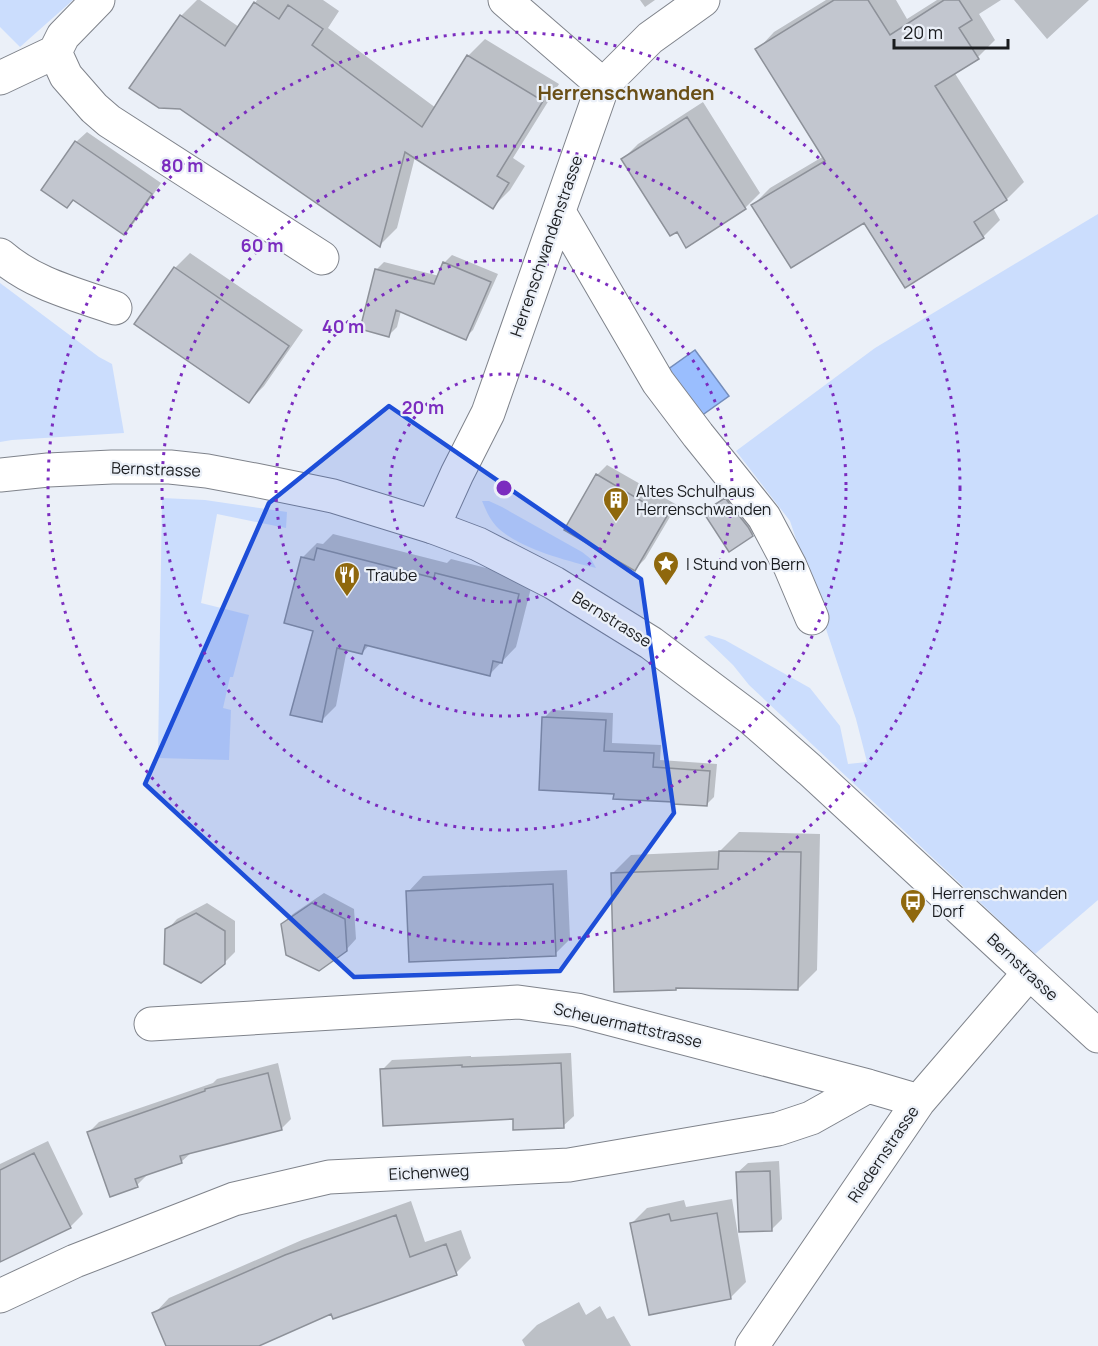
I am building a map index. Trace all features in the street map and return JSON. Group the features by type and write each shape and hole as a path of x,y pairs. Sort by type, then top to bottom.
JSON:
{"street":[{"path":"0,78 55,52 63,36 98,0"},
{"path":"505,0 603,85"},
{"name":"Herrenschwandenstrasse","path":"433,526 488,413 603,85 650,38 703,0"},
{"path":"55,52 66,76 94,108 109,121 322,258"},
{"path":"559,212 658,382 764,517 790,566 812,618"},
{"path":"0,255 27,275 44,283 115,308"},
{"name":"Bernstrasse","path":"0,475 112,467 170,467 207,471 333,496 433,526 478,544 554,583 660,650 752,719 1098,1036"},
{"name":"Riedernstrasse","path":"752,1346 919,1101 1029,973"},
{"name":"Scheuermattstrasse","path":"151,1024 519,1002 577,1010 919,1101"},
{"name":"Eichenweg","path":"0,1296 75,1260 234,1199 329,1177 569,1165 778,1129 811,1118 868,1086"}],"highlighted area":[{"path":"389,406 641,579 674,813 560,971 354,977 145,784 269,503"}],"shaded area":[{"path":"0,0 73,0 20,47 0,27"},
{"path":"1098,214 1098,900 1035,954 749,685 733,665 704,637 709,635 725,640 810,688 840,726 848,764 867,762 856,719 790,521 736,451 875,348"},
{"path":"0,283 99,357 112,364 124,433 0,442"},
{"path":"162,498 205,500 287,512 286,528 217,514 201,603 249,615 223,708 231,710 229,760 158,758"},
{"path":"482,501 489,501 502,507 582,552 591,559 596,568 543,553 516,541 496,526"}],"water":[{"path":"695,350 729,396 701,416 667,370"}],"building":[{"path":"834,0 868,0 890,35 944,0 959,0 972,20 959,28 979,59 935,86 1007,200 974,222 984,238 905,288 864,223 791,268 751,205 825,161 755,49"},
{"path":"254,2 279,19 288,5 323,29 312,45 422,127 467,55 543,101 497,176 509,183 493,209 405,152 380,247 180,109 159,108 129,88 180,15 225,46"},
{"path":"687,117 746,209 686,248 677,232 670,236 621,159"},
{"path":"75,141 152,194 124,235 73,200 67,208 41,190"},
{"path":"443,262 491,282 466,340 396,310 389,337 360,329 375,269 434,284"},
{"path":"174,267 289,346 249,403 134,324"},
{"name":"Altes Schulhaus Herrenschwanden","path":"596,474 667,516 635,571 564,530"},
{"path":"725,498 753,536 729,552 703,512"},
{"path":"317,548 434,578 435,573 519,594 502,663 493,661 490,676 365,645 362,654 337,648 322,722 290,715 313,631 284,623 301,557 314,560"},
{"path":"542,717 606,720 604,751 654,753 653,767 710,771 707,806 613,799 614,794 539,790"},
{"path":"719,851 801,852 798,990 676,988 676,990 614,992 611,873 718,869"},
{"path":"553,884 556,956 409,962 406,891"},
{"path":"312,903 345,919 347,951 319,971 286,955 281,924"},
{"path":"196,913 225,931 225,964 201,983 164,964 165,929"},
{"path":"561,1063 564,1128 513,1130 513,1119 383,1126 380,1069"},
{"path":"268,1073 282,1130 180,1156 182,1163 135,1179 138,1187 110,1197 87,1132 205,1091 205,1089"},
{"path":"34,1153 71,1228 0,1262 0,1170"},
{"path":"770,1171 772,1231 739,1232 736,1172"},
{"path":"717,1213 731,1299 649,1315 630,1223 669,1214 671,1221"},
{"path":"396,1215 410,1257 446,1244 457,1275 333,1319 331,1314 259,1346 166,1346 152,1313 285,1255"}],"place":[{"name":"Altes Schulhaus Herrenschwanden","path":"616,523"},
{"name":"I Stund von Bern","path":"666,587"},
{"name":"Traube","path":"347,598"},
{"name":"Herrenschwanden Dorf","path":"913,925"}],"district":[{"name":"Herrenschwanden","path":"626,93"}]}
